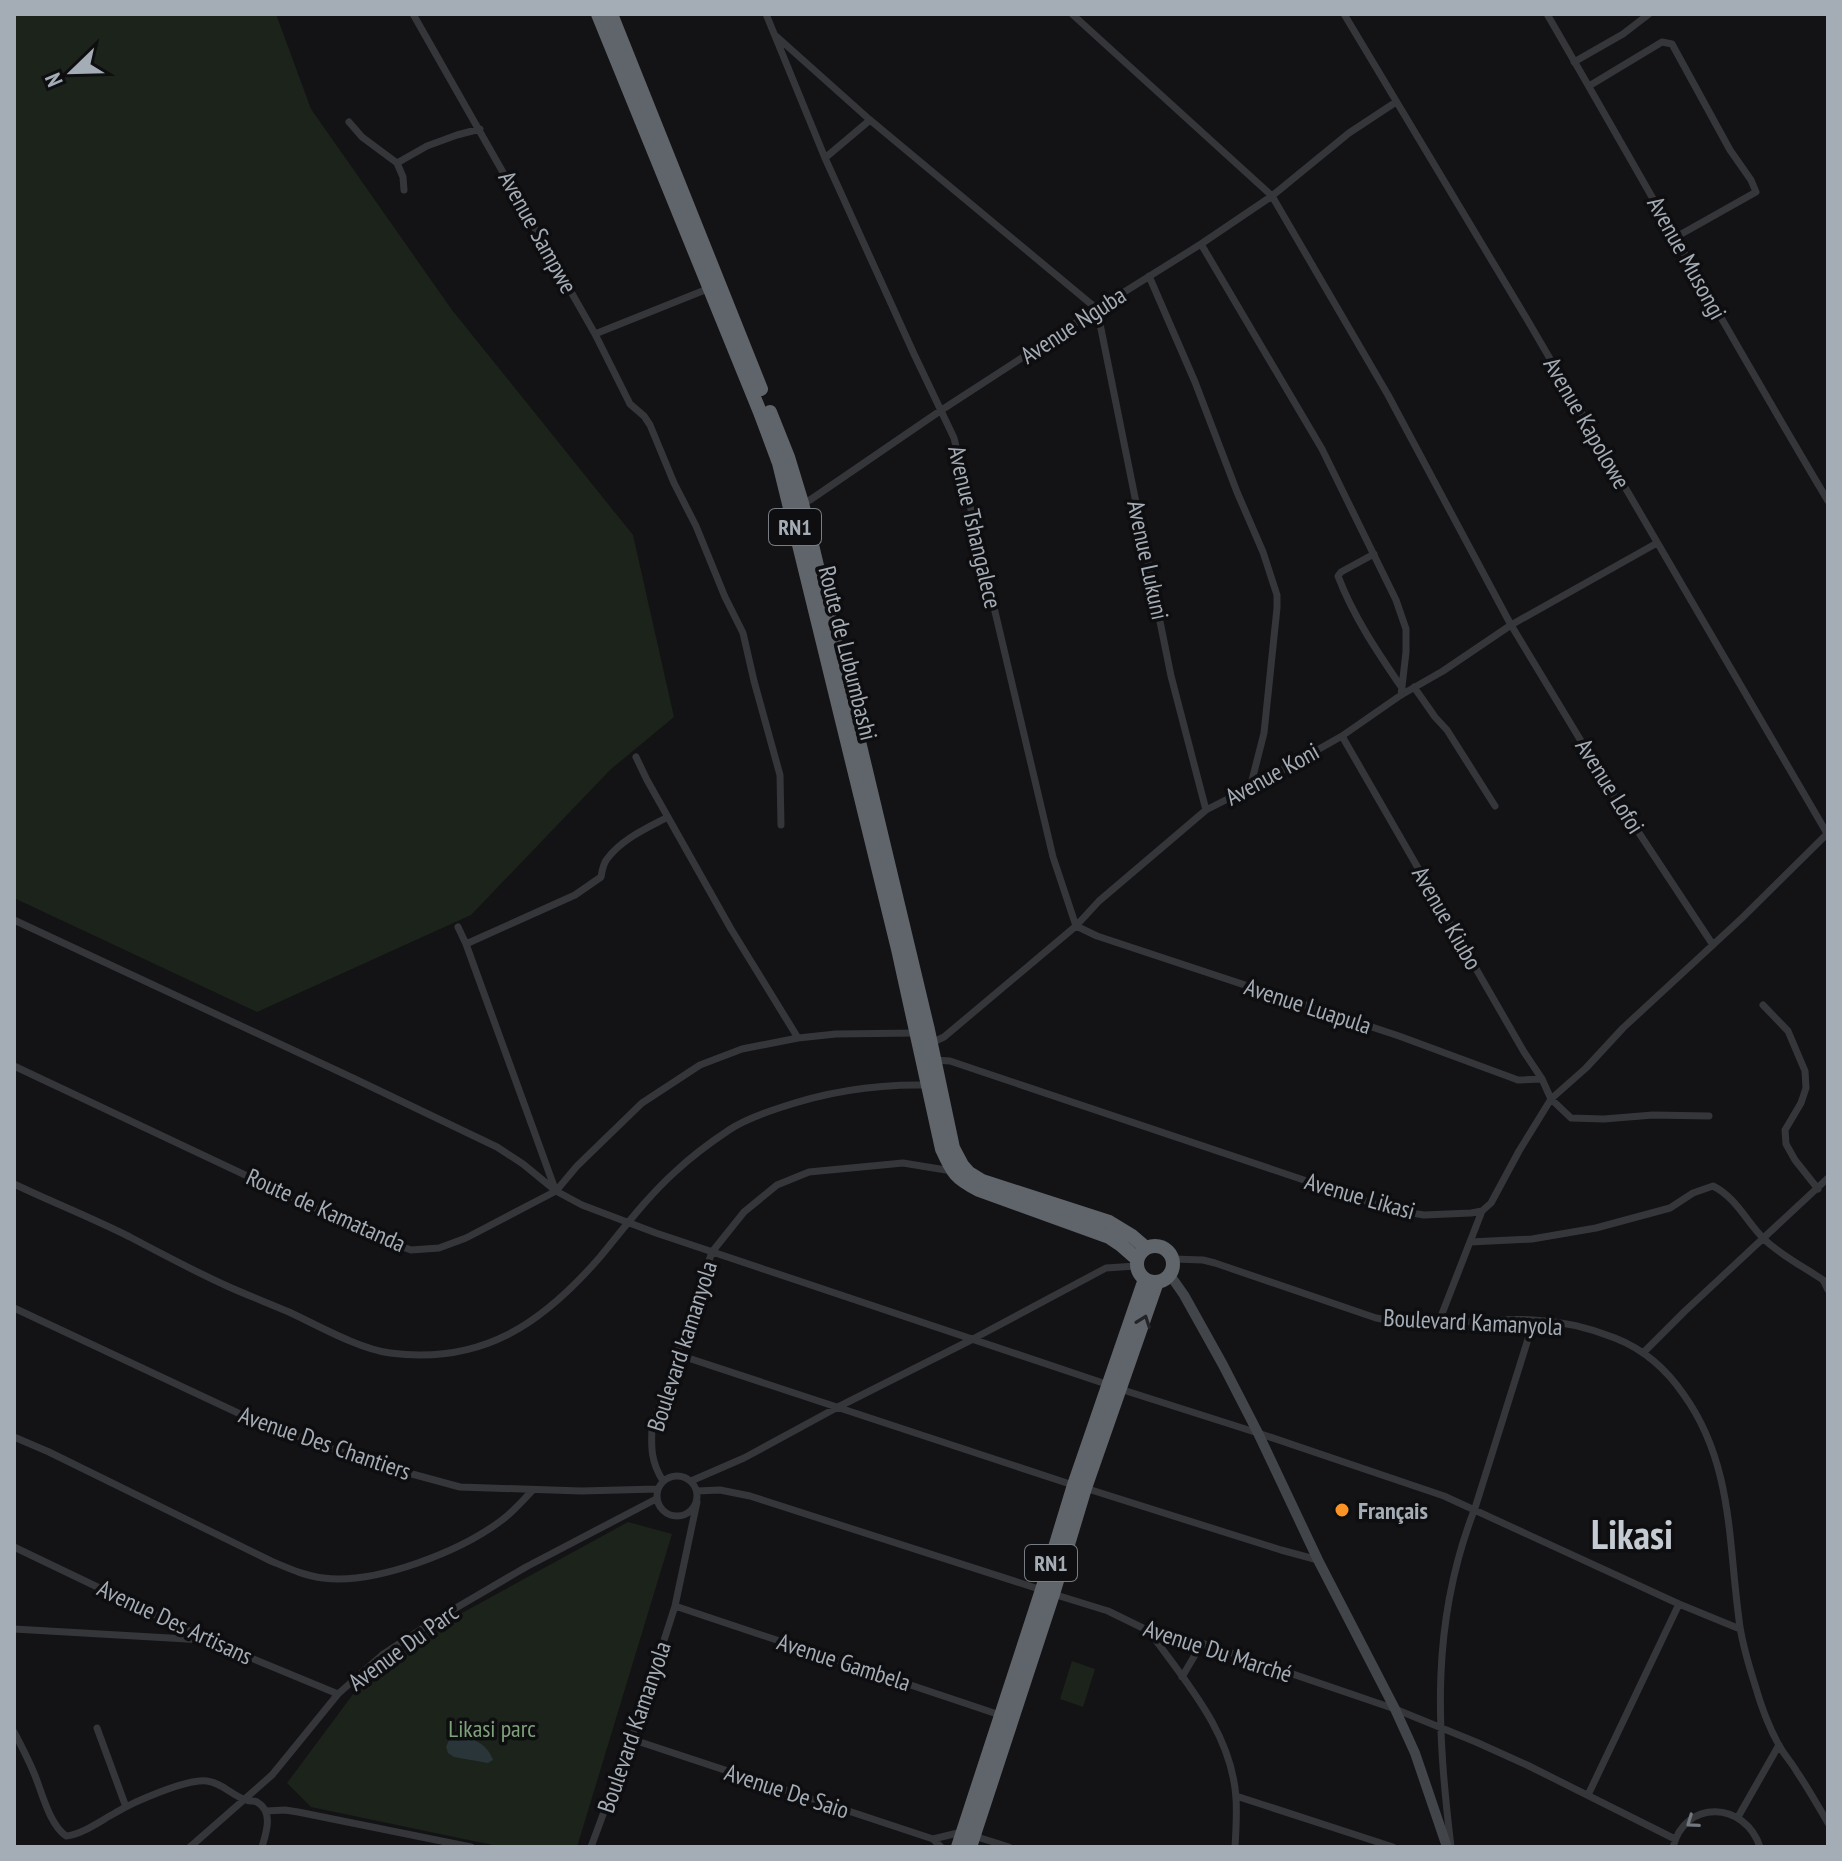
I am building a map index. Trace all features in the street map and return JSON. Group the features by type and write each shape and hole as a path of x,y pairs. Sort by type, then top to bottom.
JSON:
{"highway":[{"name":"Route de Lubumbashi","path":"598,14 788,457 796,505 924,1038 927,1085 942,1149 961,1173"},
{"name":"Route de Lubumbashi","path":"611,14 714,287"},
{"name":"Route de Lubumbashi","path":"924,1038 934,1060 961,1173"},
{"path":"961,1173 1109,1222 1132,1236 1140,1257 1139,1274 1157,1279 1173,1267 1173,1259 1167,1250 1158,1245 1140,1257"},
{"name":"RN1","path":"958,1847 969,1838 1113,1387 1157,1279"}],"main road":[{"path":"1157,1279 1184,1295 1203,1326 1395,1709 1449,1847"}],"street":[{"name":"Avenue Sampwe","path":"413,14 595,334 630,404 650,425 696,526 743,633 780,775 781,825"},
{"name":"Avenue Tshangalece","path":"766,14 825,158 954,438 1053,857 1076,926"},
{"name":"Avenue Lofoi","path":"1072,14 1272,196 1388,395 1511,625 1610,789 1713,945"},
{"name":"Avenue Kapolowe","path":"1344,14 1528,321 1828,834"},
{"name":"Avenue Musongi","path":"1547,14 1746,364 1828,501"},
{"path":"1574,62 1623,34 1649,14"},
{"path":"773,34 870,120 1097,309"},
{"path":"1589,86 1662,42 1672,44 1724,139 1751,180 1756,192 1676,237"},
{"name":"Avenue Nguba","path":"796,505 810,500 940,411 1201,244 1272,196 1349,133 1396,102"},
{"path":"825,158 870,120"},
{"path":"349,122 362,137 397,163 404,190"},
{"path":"397,163 427,146 480,129"},
{"path":"1201,244 1322,449 1396,600 1406,629 1402,692"},
{"path":"1149,276 1195,382 1277,595 1264,733 1250,788"},
{"path":"595,334 714,287"},
{"name":"Avenue Lukuni","path":"1097,309 1171,676 1206,810"},
{"name":"Avenue Koni","path":"924,1038 944,1037 1076,926 1099,901 1206,810 1342,736 1402,692 1511,625 1657,543"},
{"path":"1374,554 1338,576 1402,692"},
{"path":"1414,687 1447,730 1495,806"},
{"name":"Avenue Kiubo","path":"1342,736 1551,1099"},
{"path":"636,757 731,929 798,1038"},
{"path":"466,944 575,895 601,877 605,860 626,841 668,817"},
{"path":"1438,1324 1482,1211 1491,1203 1551,1099 1828,834"},
{"path":"14,920 497,1147 556,1191 582,1205 971,1340 1444,1496 1740,1629"},
{"name":"Avenue Luapula","path":"1076,926 1097,936 1399,1036 1518,1080 1542,1079"},
{"path":"458,927 556,1191"},
{"path":"1763,1005 1788,1031 1805,1071 1806,1088 1785,1130 1786,1144 1818,1189"},
{"name":"Route de Kamatanda","path":"14,1066 381,1239 411,1250 439,1248 466,1238 556,1191 577,1166 642,1103 700,1065 742,1049 798,1038 836,1034 924,1038"},
{"name":"Avenue Likasi","path":"934,1060 950,1061 1393,1210 1432,1215 1482,1211"},
{"path":"14,1184 215,1280 356,1342 386,1352 415,1355 443,1353 507,1336 551,1308 675,1171 729,1130 749,1119 854,1088 927,1085"},
{"path":"1551,1099 1571,1118 1709,1116"},
{"name":"Boulevard kamanyola","path":"663,1481 652,1457 652,1427 712,1252 744,1212 777,1185 809,1172 903,1163 961,1173"},
{"path":"1643,1353 1828,1178"},
{"path":"1470,1242 1532,1239 1596,1228 1670,1208 1693,1193 1713,1186 1723,1191 1763,1239 1823,1280 1828,1290"},
{"path":"691,1481 744,1458 1106,1268 1140,1257"},
{"name":"Boulevard Kamanyola","path":"1173,1259 1215,1263 1376,1318 1438,1324 1534,1320 1576,1327 1615,1338 1643,1353 1667,1373 1698,1416 1713,1450 1729,1522 1740,1629 1763,1710 1779,1745 1828,1823"},
{"name":"Avenue Des Chantiers","path":"14,1308 253,1420 375,1464 460,1487 593,1491 657,1489"},
{"path":"1449,1847 1439,1728 1440,1668 1445,1625 1464,1535 1534,1320"},
{"path":"676,1354 1080,1487 1318,1560"},
{"path":"14,1437 271,1561 326,1579 396,1570 446,1552 481,1535 505,1518 533,1490"},
{"path":"677,1475 691,1481 697,1491 697,1502 690,1512 679,1517 667,1514 658,1505 657,1489 663,1481 677,1475"},
{"name":"Avenue Du Marché","path":"697,1491 720,1490 750,1496 1108,1611 1149,1631 1202,1643 1395,1709 1476,1742 1588,1795 1674,1843"},
{"name":"Avenue Du Parc","path":"190,1847 272,1775 338,1694 382,1655 526,1567 656,1499"},
{"name":"Boulevard Kamanyola","path":"591,1847 675,1606 697,1502"},
{"name":"Avenue Des Artisans","path":"14,1547 210,1641 338,1694"},
{"path":"1588,1795 1679,1604"},
{"name":"Avenue Gambela","path":"675,1606 1007,1717"},
{"path":"14,1629 210,1641"},
{"path":"1149,1631 1207,1712 1224,1748 1236,1796 1235,1847"},
{"path":"1182,1677 1202,1643"},
{"path":"97,1728 126,1807"},
{"path":"14,1732 61,1834 72,1836 126,1807 204,1780 218,1784 244,1800 257,1801 266,1811 267,1831 262,1847"},
{"name":"Avenue De Saio","path":"631,1739 933,1839 941,1847"},
{"path":"1738,1817 1779,1745"},
{"path":"1236,1796 1393,1847"},
{"path":"266,1811 298,1812 471,1847"},
{"path":"1674,1843 1683,1826 1694,1817 1723,1812 1749,1825 1760,1847"},
{"path":"933,1839 969,1838 1009,1847"}],"green space":[{"path":"14,14 276,14 311,109 452,310 633,535 674,717 610,770 471,915 257,1012 14,898"},
{"name":"Likasi parc","path":"628,1522 672,1534 577,1847 502,1847 311,1807 287,1783 380,1658"},
{"path":"1072,1661 1095,1669 1083,1707 1060,1699"}],"shaded area":[{"path":"457,1736 479,1742 493,1760 488,1763 454,1757 448,1753 446,1747 449,1740"}],"place":[{"name":"Français","path":"1342,1510"}],"district":[{"name":"Likasi","path":"1632,1534"}]}
